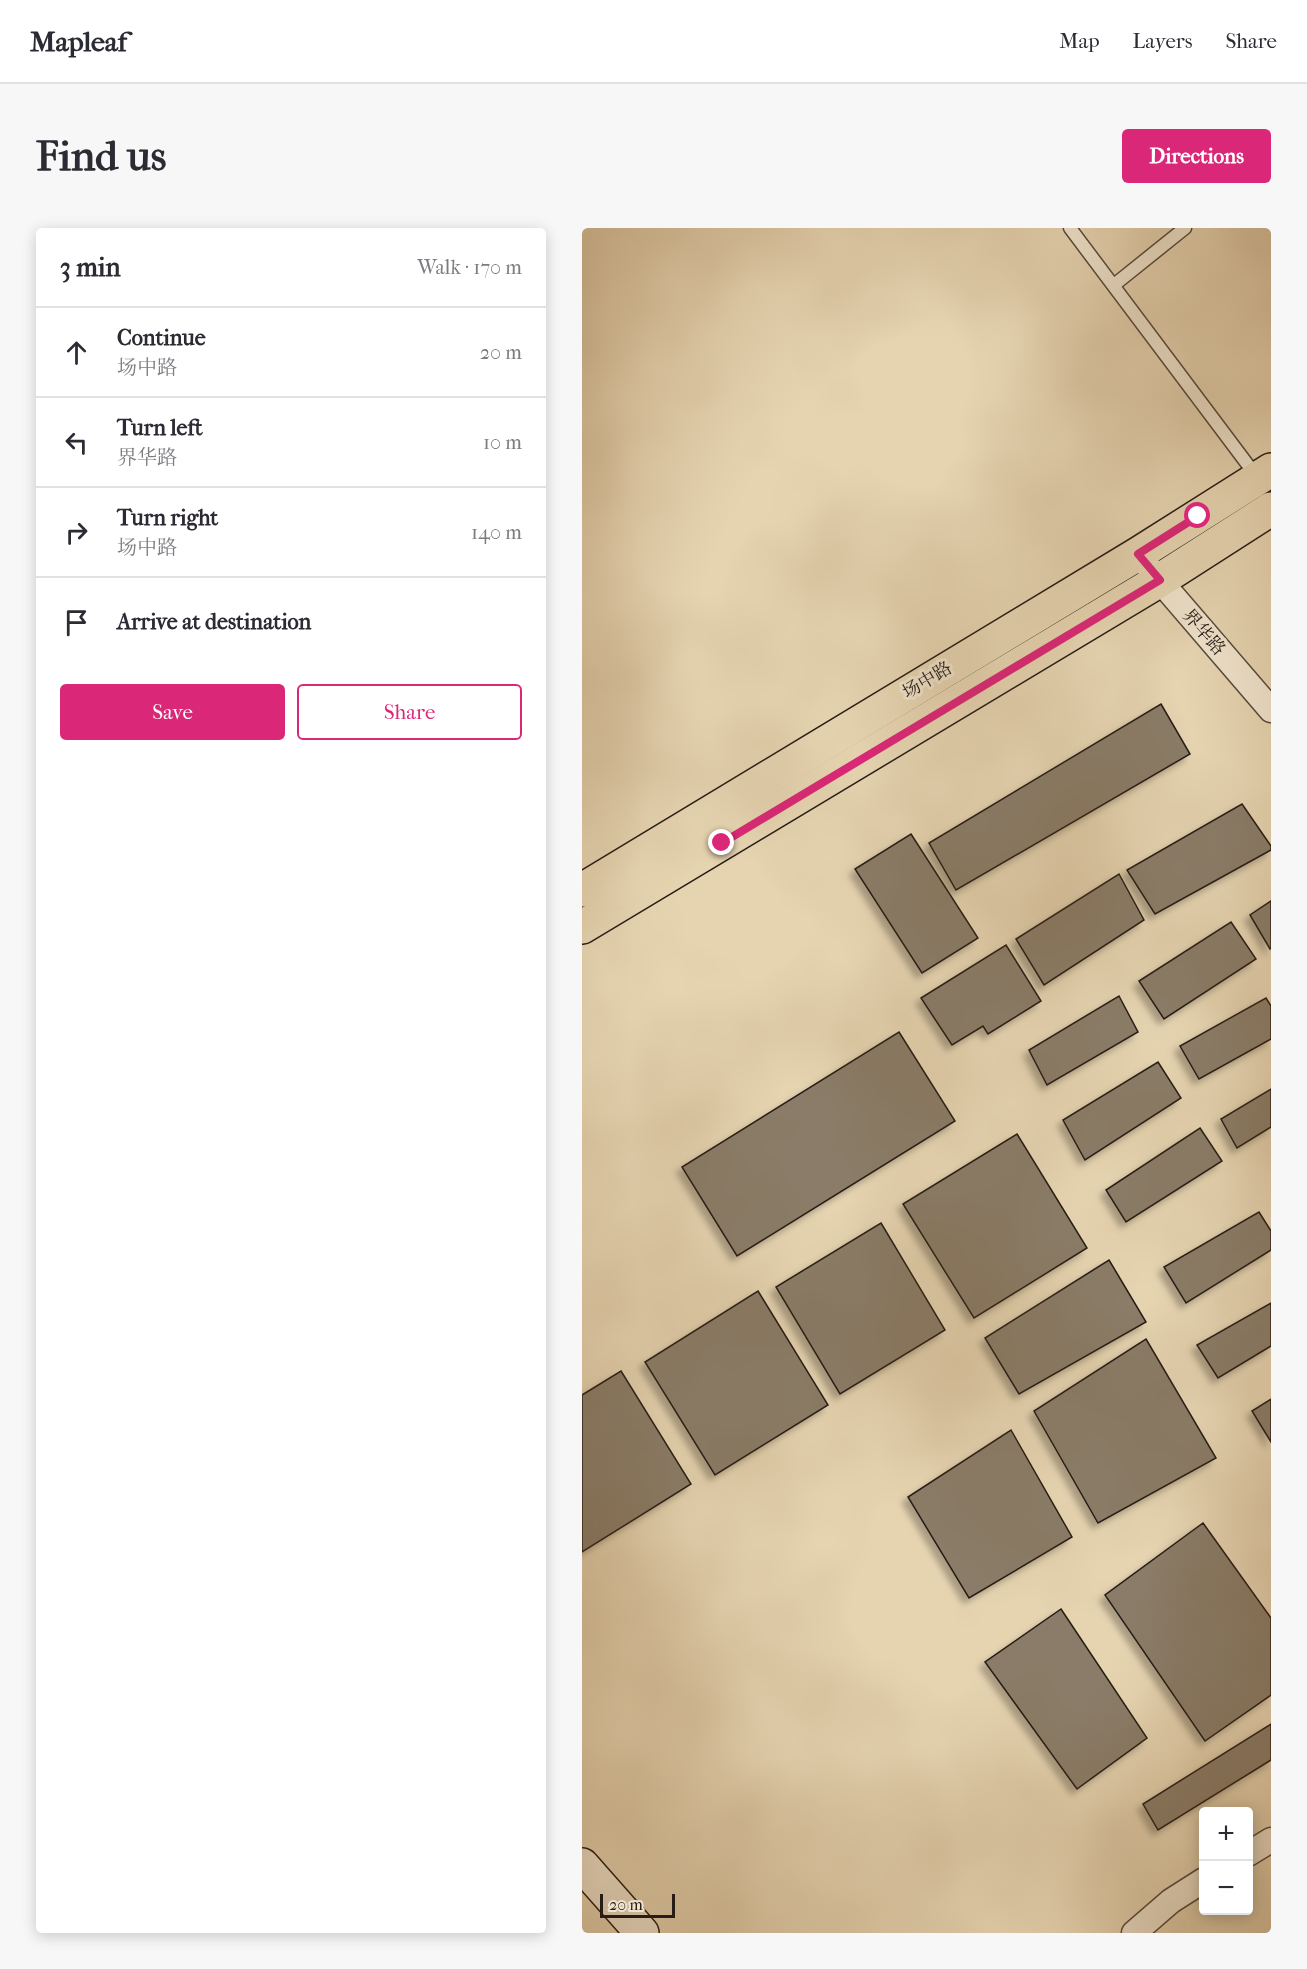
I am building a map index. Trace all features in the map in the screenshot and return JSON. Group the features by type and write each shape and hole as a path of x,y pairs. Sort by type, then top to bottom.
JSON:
{"main road":[{"name":"场中路","path":"582,890 1138,554 1264,474"},
{"name":"场中路","path":"582,927 1160,580 1271,509"}],"street":[{"name":"界华路","path":"1138,554 1271,710"},
{"path":"1253,1851 1271,1840"},
{"path":"582,1865 642,1933"},
{"path":"1134,1933 1171,1901 1199,1883"}],"lane":[{"path":"1070,228 1264,474"},
{"path":"1114,285 1185,228"}],"building":[{"path":"1161,704 1190,754 956,890 929,843"},
{"path":"1242,804 1271,846 1271,850 1155,914 1127,870"},
{"path":"911,834 978,938 922,973 855,869"},
{"path":"1119,874 1144,920 1044,985 1016,939"},
{"path":"1271,901 1271,948 1270,949 1250,915"},
{"path":"1231,922 1256,959 1164,1019 1139,981"},
{"path":"1006,945 1041,1001 988,1034 983,1026 952,1045 921,998"},
{"path":"1119,996 1138,1032 1047,1085 1029,1050"},
{"path":"1266,998 1271,1006 1271,1039 1199,1079 1180,1046"},
{"path":"899,1032 955,1121 737,1256 682,1167"},
{"path":"1158,1062 1181,1098 1085,1160 1063,1120"},
{"path":"1271,1089 1271,1127 1237,1148 1221,1119"},
{"path":"1200,1128 1222,1161 1126,1222 1106,1190"},
{"path":"1017,1134 1087,1248 974,1318 903,1204"},
{"path":"1259,1212 1271,1231 1271,1250 1186,1303 1164,1267"},
{"path":"881,1223 945,1330 840,1394 776,1287"},
{"path":"1109,1260 1146,1322 1019,1394 985,1338"},
{"path":"758,1291 828,1405 715,1475 645,1362"},
{"path":"1271,1303 1271,1346 1218,1378 1197,1345"},
{"path":"1146,1339 1216,1458 1098,1523 1034,1411"},
{"path":"621,1371 691,1484 582,1552 582,1395"},
{"path":"1271,1399 1271,1442 1252,1411"},
{"path":"1011,1430 1072,1537 969,1598 908,1497"},
{"path":"1203,1523 1271,1618 1271,1695 1205,1741 1105,1595"},
{"path":"1061,1609 1147,1738 1077,1789 985,1662"},
{"path":"1271,1724 1271,1760 1158,1830 1143,1804"}],"route":[{"path":"722,843 1160,580 1138,554 1198,516"}]}
